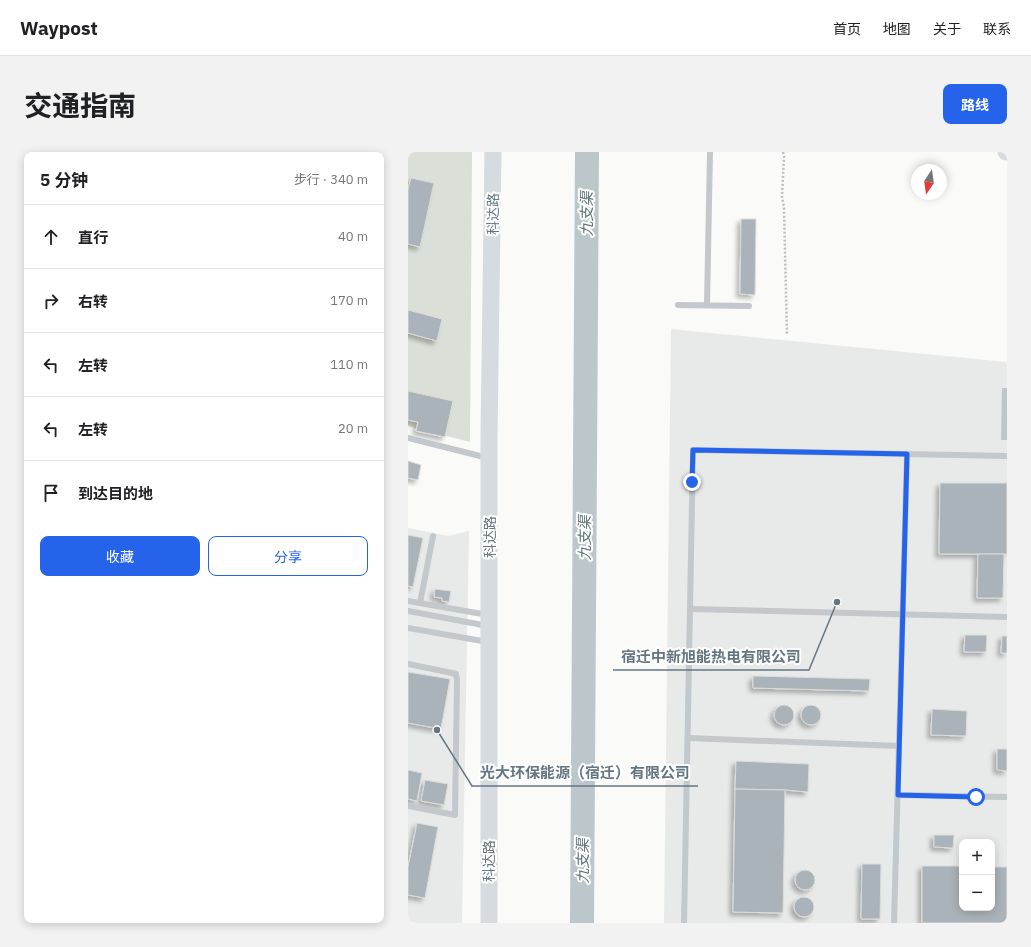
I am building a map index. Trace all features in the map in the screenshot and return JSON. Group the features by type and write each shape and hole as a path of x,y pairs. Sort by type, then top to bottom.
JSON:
{"street":[{"name":"科达路","path":"489,923 490,458 494,152"}],"lane":[{"path":"707,305 710,152"},
{"path":"678,305 749,306"},
{"path":"408,438 490,458"},
{"path":"684,923 693,450 1007,456"},
{"path":"894,923 907,454"},
{"path":"420,603 433,536"},
{"path":"408,600 489,628"},
{"path":"690,609 1007,617"},
{"path":"408,611 489,628"},
{"path":"408,628 489,628"},
{"path":"408,664 456,674 457,680 455,815 408,806"},
{"path":"688,738 899,746"},
{"path":"898,795 1007,797"}],"path":[{"path":"783,152 782,196 784,208 787,335"}],"shaded area":[{"path":"408,152 472,152 470,442 408,426"},
{"path":"671,329 1007,362 1007,923 664,923"},
{"path":"1002,388 1007,388 1007,440 1001,440"},
{"path":"408,528 448,536 469,531 462,923 408,923"}],"building":[{"path":"411,178 434,183 420,247 408,244 408,189"},
{"path":"741,219 756,219 755,295 740,294"},
{"path":"408,310 442,319 437,341 408,333"},
{"path":"408,391 453,401 445,437 416,431 418,422 408,420"},
{"path":"408,461 421,465 418,480 408,478"},
{"path":"940,483 1007,483 1007,554 939,554"},
{"path":"408,535 423,538 413,587 408,586"},
{"path":"978,554 1004,554 1003,598 977,598"},
{"path":"435,589 451,591 449,602 442,601 442,598 434,597"},
{"path":"965,635 987,635 986,652 964,652"},
{"path":"1002,636 1007,636 1007,653 1001,653"},
{"path":"408,672 450,679 441,729 408,723"},
{"path":"753,676 870,679 869,691 753,688"},
{"path":"784,705 791,708 794,715 791,722 784,725 777,722 774,715 777,708"},
{"path":"811,705 818,708 821,715 818,722 811,725 804,722 801,715 804,708"},
{"path":"932,709 967,711 966,736 931,735"},
{"path":"997,749 1007,749 1007,771 997,770"},
{"path":"736,761 809,764 808,792 735,789"},
{"path":"408,770 422,773 417,801 408,799"},
{"path":"425,780 448,784 444,805 421,801"},
{"path":"735,789 785,790 783,913 733,912"},
{"path":"417,823 438,827 425,898 408,895 408,867"},
{"path":"934,835 954,835 953,848 934,847"},
{"path":"862,864 881,864 880,919 861,919"},
{"path":"922,866 959,866 959,911 995,911 995,867 1007,867 1007,923 922,923"},
{"path":"805,870 812,873 815,880 812,887 805,890 798,887 795,880 798,873"},
{"path":"804,897 811,900 814,907 811,914 804,917 797,914 794,907 797,900"}],"waterway":[{"name":"九支渠","path":"582,923 587,152"}],"place":[{"name":"宿迁中新旭能热电有限公司","path":"837,602"},
{"name":"光大环保能源（宿迁）有限公司","path":"437,730"}],"route":[{"path":"692,482 693,450 907,454 898,795 976,797"}]}
